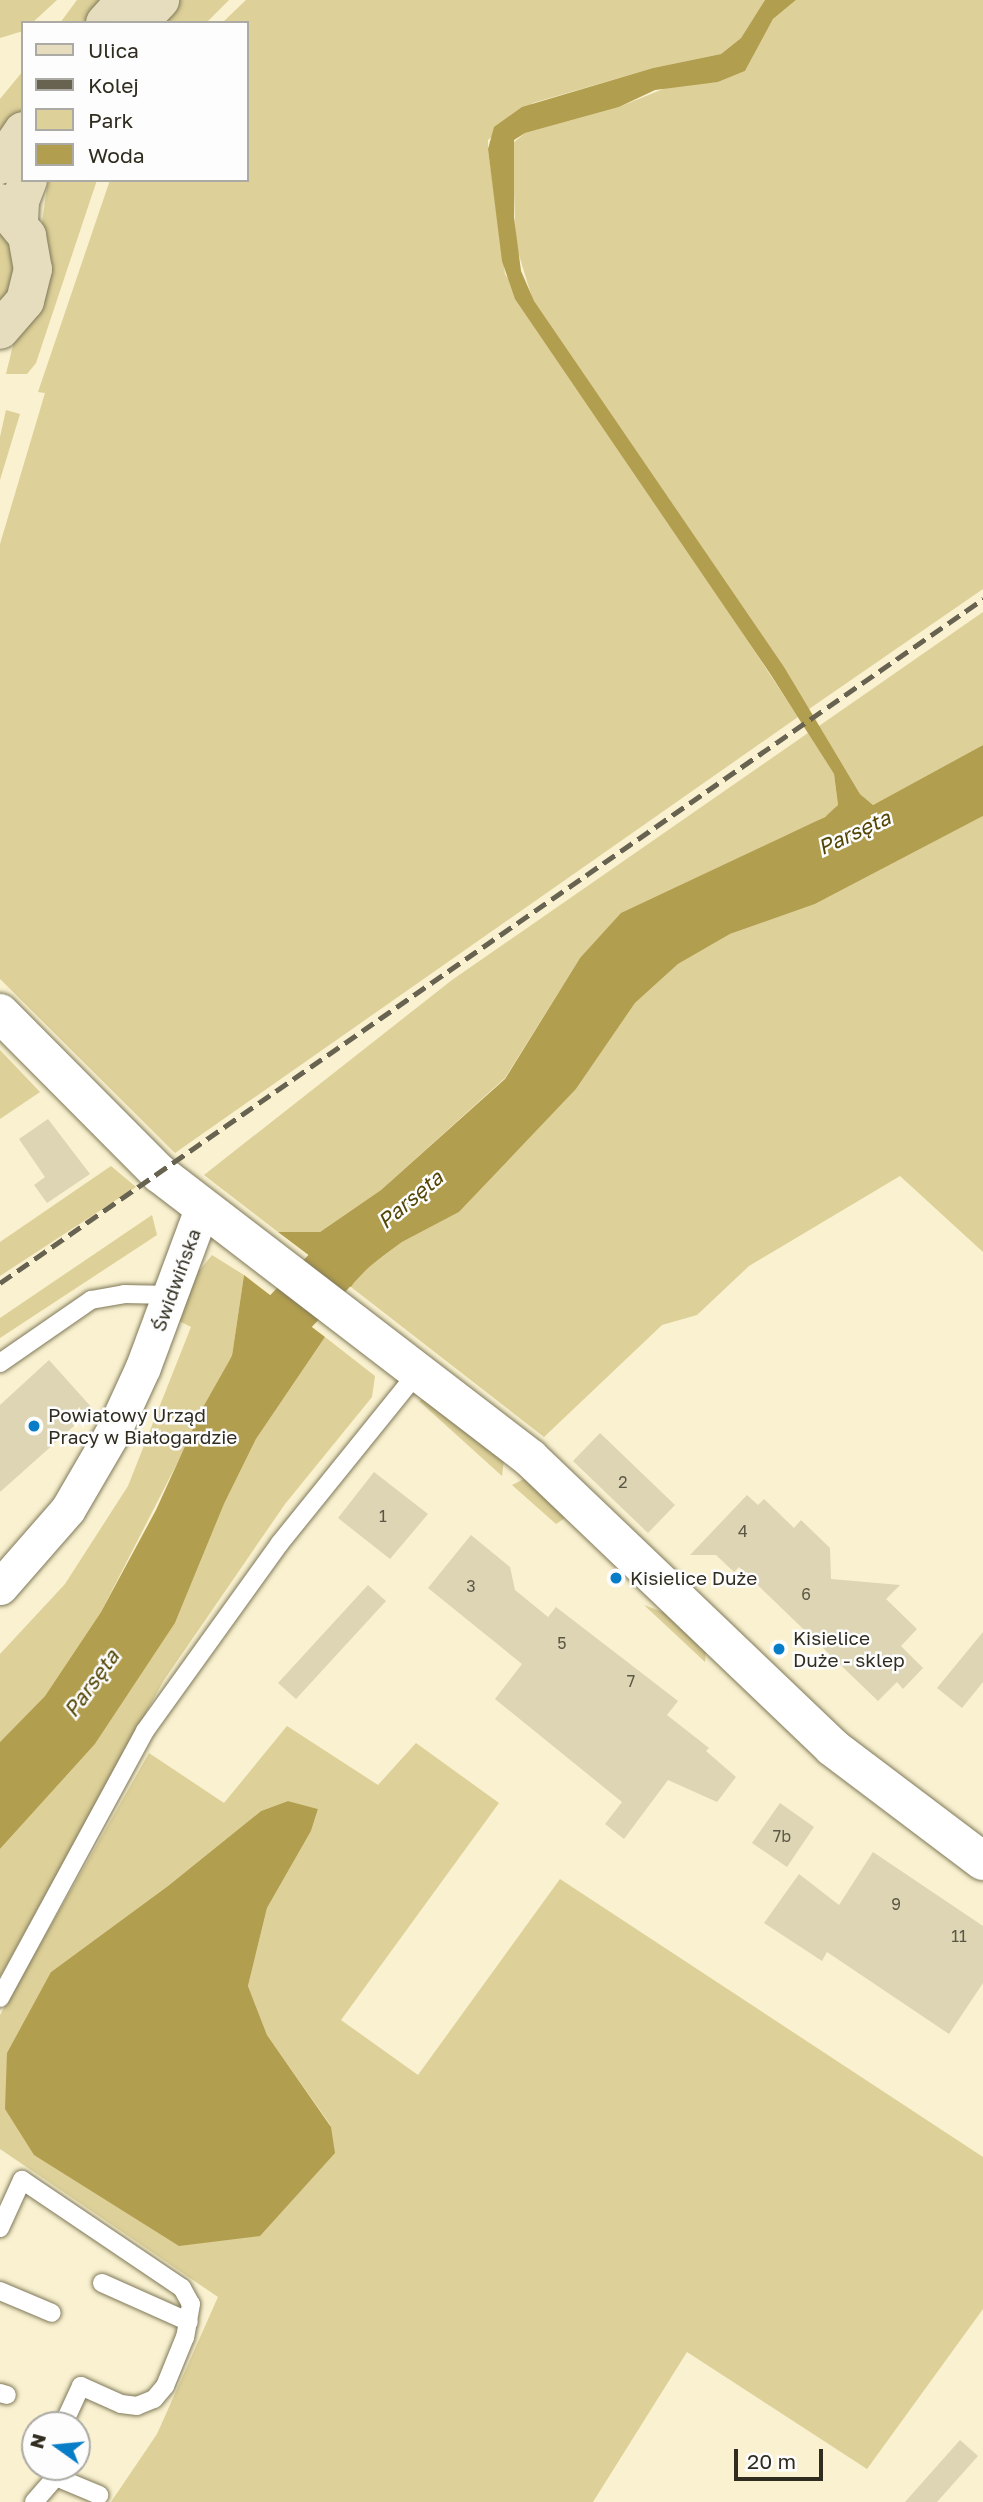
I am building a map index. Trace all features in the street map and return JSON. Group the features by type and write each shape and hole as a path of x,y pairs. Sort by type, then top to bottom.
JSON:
{"main road":[{"path":"107,21 126,0"},
{"path":"140,21 160,0"},
{"path":"0,165 21,134"},
{"path":"2,333 25,301 33,269 27,236 9,212 20,201 27,182"}],"street":[{"name":"Świdwińska","path":"0,1013 116,1133 202,1208 137,1380 89,1477 68,1509 0,1587"},
{"path":"202,1208 530,1458 853,1766 983,1861"}],"lane":[{"path":"0,1363 91,1300 124,1294 171,1295"},
{"path":"0,1998 161,1708 280,1543 419,1371"},
{"path":"0,2228 22,2180 181,2288 191,2304 190,2322 166,2386 154,2399 137,2406 121,2404 80,2386 69,2411"},
{"path":"102,2283 190,2322"},
{"path":"0,2291 52,2313"},
{"path":"34,2502 55,2477 99,2495"}],"green space":[{"path":"0,0 57,0 34,21 21,21 21,32 0,38"},
{"path":"77,0 116,0 96,21 61,21"},
{"path":"174,0 229,0 208,21 157,21"},
{"path":"246,0 765,0 741,38 721,54 653,68 533,103 488,140 488,149 505,274 798,717 175,1153 0,979 0,544 45,393 38,392 109,182 248,182 248,21 224,21"},
{"path":"796,0 983,0 983,589 809,709 533,301 516,245 513,168 513,143 525,133 619,107 673,85 718,82 745,71 773,19"},
{"path":"21,73 21,116 0,148 0,99"},
{"path":"48,182 96,182 36,363 27,374 6,374 41,230"},
{"path":"0,228 11,245 15,268 10,291 0,306"},
{"path":"6,410 20,414 0,480 0,437"},
{"path":"983,612 983,745 873,805 860,794 819,726"},
{"path":"808,733 834,774 838,805 833,812 580,958 505,1078 381,1190 320,1232 278,1232 204,1175 452,980"},
{"path":"983,816 983,1252 900,1176 749,1266 697,1315 662,1325 544,1437 351,1287 361,1272 402,1242 459,1212 576,1089 635,1003 678,964 730,934 815,904"},
{"path":"0,1050 40,1092 0,1119"},
{"path":"111,1166 136,1187 0,1276 0,1242"},
{"path":"152,1215 157,1235 0,1338 0,1318"},
{"path":"212,1255 244,1275 232,1356 101,1612 45,1696 0,1742 0,1654 65,1584 128,1486 191,1327 175,1319 192,1268 200,1270"},
{"path":"325,1337 375,1376 372,1397 285,1504 164,1680 0,1977 0,1849 95,1744 175,1623 224,1504 256,1439"},
{"path":"425,1399 504,1459 502,1476 419,1401"},
{"path":"524,1479 568,1516 556,1524 512,1485"},
{"path":"644,1605 676,1617 706,1651 705,1662"},
{"path":"287,1726 378,1785 416,1743 499,1803 341,2020 418,2075 560,1879 983,2157 983,2309 867,2469 687,2352 593,2502 111,2502 157,2434 218,2297 0,2149 0,2015 149,1753 224,1803","holes":["288,1801 318,1809 311,1831 267,1908 248,1986 267,2035 331,2126 51,1972 168,1886 261,1811"]}],"water":[{"path":"765,0 796,0 773,19 745,71 718,82 655,90 619,107 525,133 514,140 514,217 521,271 534,301 784,667 860,794 873,805 983,745 983,816 815,904 730,934 678,964 635,1003 576,1089 459,1212 402,1242 361,1272 351,1287 278,1232 320,1232 381,1190 505,1079 580,958 621,913 825,817 838,805 834,774 771,675 515,299 502,261 488,149 494,127 522,107 653,68 721,54 741,38"},
{"path":"244,1275 325,1337 256,1439 224,1504 175,1623 95,1744 0,1849 0,1742 45,1696 101,1612 156,1510 202,1409 232,1356"},
{"path":"288,1801 318,1809 311,1831 267,1908 248,1986 267,2035 331,2127 335,2153 260,2236 179,2246 34,2155 5,2109 7,2053 51,1972 168,1886 261,1811"}],"building":[{"path":"48,1119 90,1174 47,1203 34,1185 45,1177 19,1139"},
{"path":"49,1360 93,1409 0,1492 0,1405"},
{"path":"600,1433 675,1505 648,1533 573,1461"},
{"path":"374,1472 428,1514 390,1559 338,1518"},
{"path":"747,1495 758,1505 764,1499 794,1528 801,1520 830,1548 831,1579 900,1585 886,1599 917,1629 901,1646 923,1668 903,1689 897,1682 878,1701 739,1567 734,1572 716,1555 690,1555"},
{"path":"471,1535 510,1567 515,1590 548,1617 556,1607 678,1701 667,1715 709,1748 706,1751 736,1777 717,1802 668,1780 624,1839 605,1824 622,1802 495,1699 522,1664 428,1588"},
{"path":"368,1585 386,1601 296,1699 278,1683"},
{"path":"983,1632 983,1682 962,1708 937,1688"},
{"path":"780,1803 814,1827 787,1867 752,1843"},
{"path":"873,1852 983,1926 983,1983 949,2034 827,1952 822,1961 764,1923 799,1874 839,1905"},
{"path":"960,2440 978,2456 937,2502 905,2502"}],"waterway":[{"name":"Parsęta","path":"254,1370 271,1332 349,1250 383,1222"}],"railway":[{"path":"0,1283 983,599"}],"place":[{"name":"Powiatowy Urząd Pracy w Białogardzie","path":"34,1426"},
{"name":"Kisielice Duże","path":"616,1578"},
{"name":"Kisielice Duże - sklep","path":"779,1649"}]}
